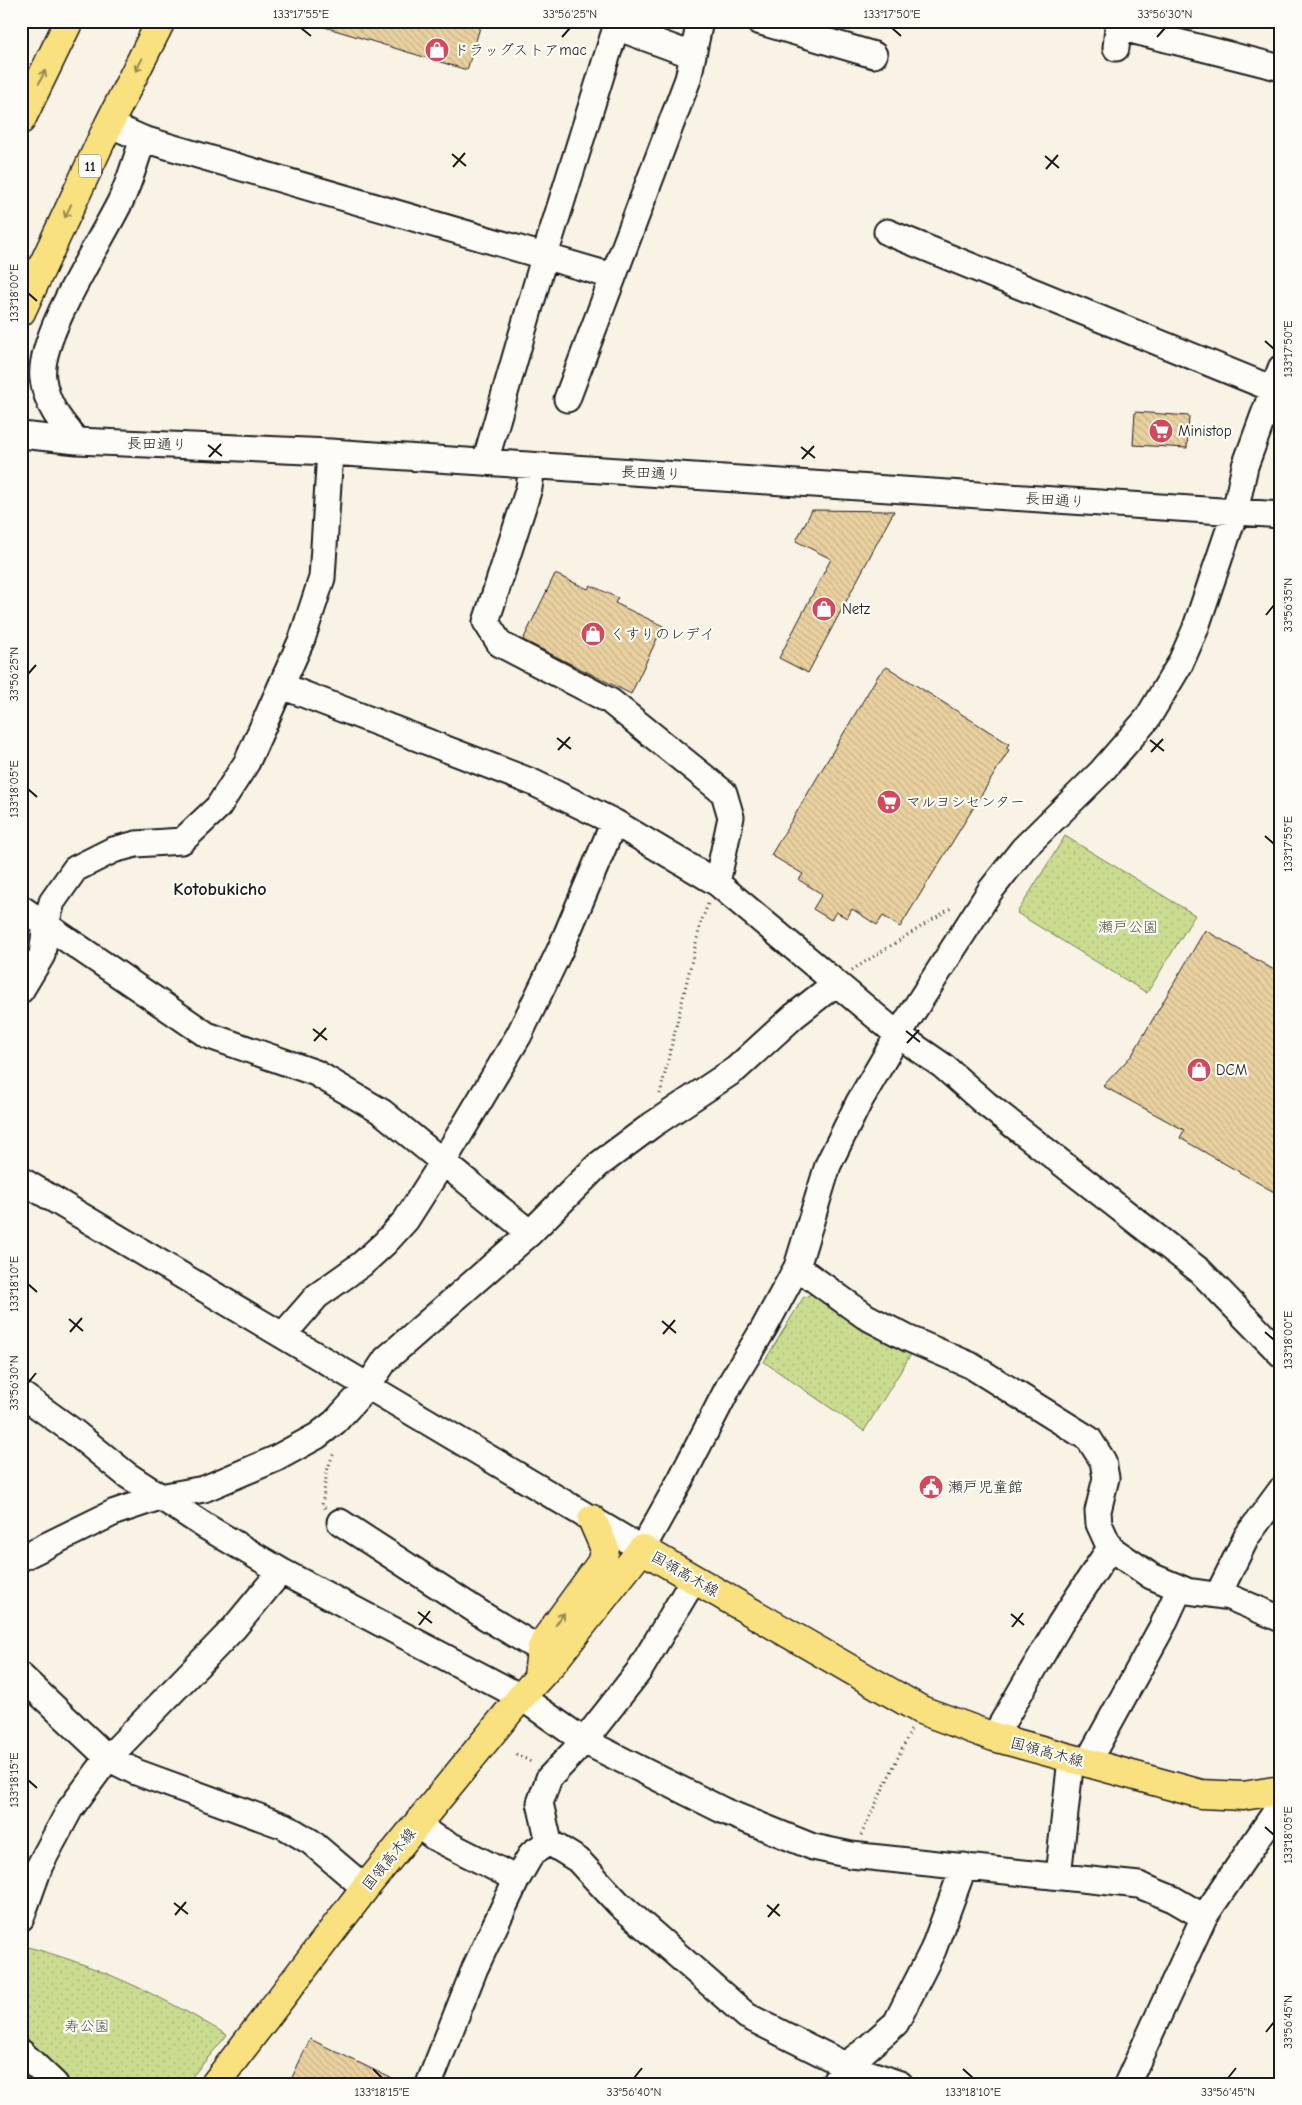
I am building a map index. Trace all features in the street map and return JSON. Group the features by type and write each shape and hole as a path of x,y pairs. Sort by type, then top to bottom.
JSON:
{"main road":[{"path":"21,120 69,21"},
{"name":"11","path":"21,312 109,124 161,21"},
{"path":"529,1688 541,1650 548,1636 601,1562 605,1549 592,1520"},
{"name":"国領高木線","path":"214,2084 365,1888 529,1688 553,1662 642,1549 921,1710 994,1737 1201,1794 1243,1796 1281,1790"}],"street":[{"path":"567,400 612,276 688,79 700,21"},
{"path":"758,21 874,55"},
{"path":"484,462 544,258 617,24 692,55"},
{"path":"1116,48 1118,27 1281,68"},
{"path":"109,124 143,139 544,258 612,276"},
{"path":"77,441 53,413 50,404 43,378 48,343 86,264 122,198 143,139"},
{"path":"21,1180 642,1549 730,1384 798,1267 828,1165 859,1102 898,1035 990,891 1023,849 1101,772 1147,719 1180,664 1195,630 1235,512 1245,466 1277,378 887,232"},
{"name":"長田通り","path":"21,435 77,441 330,452 792,481 1281,515"},
{"path":"21,990 42,955 46,924 52,902 75,869 113,850 136,844 182,841 218,807 247,762 302,639 322,578 330,452"},
{"path":"532,466 529,488 486,622 500,644 610,701 724,793 731,817 717,883"},
{"path":"282,686 532,782 614,822 717,883 898,1035 943,1066 985,1103 1200,1271 1281,1354"},
{"path":"283,1334 317,1296 362,1264 406,1220 519,1036 560,950 614,822"},
{"path":"21,908 207,1036 316,1073 382,1112 530,1233"},
{"path":"21,1558 115,1512 160,1497 204,1489 276,1459 317,1436 335,1422 368,1386 386,1359 530,1233 598,1166 652,1125 736,1069 794,1016 836,983"},
{"path":"798,1267 864,1316 907,1338 970,1365 1089,1439 1103,1461 1106,1478 1099,1517 1110,1548 1151,1576 1180,1588 1218,1595 1281,1619"},
{"path":"21,1394 74,1432 127,1475 282,1571 529,1688 584,1741 724,1811 813,1847 852,1855 1139,1884 1173,1899 1204,1917"},
{"path":"1218,1595 1247,1536 1281,1490"},
{"path":"340,1522 486,1617 541,1650"},
{"path":"994,1737 1060,1624 1110,1548"},
{"path":"21,1918 40,1865 70,1809 108,1758 234,1628 282,1571"},
{"path":"694,1579 639,1671 584,1741 549,1778 540,1803 549,1842 578,1860 619,1904 747,2016 839,2074 900,2084"},
{"path":"1058,1876 1079,1761 1162,1627 1180,1588"},
{"path":"21,1676 108,1758 136,1772 284,1826 311,1842 365,1888"},
{"path":"1128,2084 1204,1917 1281,1804"},
{"path":"417,1824 434,1837 517,1879"},
{"path":"429,2084 475,1968 517,1879 532,1853 549,1842"},
{"path":"839,2074 896,2023 933,1950 964,1866"},
{"path":"21,2052 55,2084"}],"path":[{"path":"652,1125 700,922 717,883"},
{"path":"836,983 860,963 957,905"},
{"path":"335,1422 337,1443 327,1471 322,1505 340,1522"},
{"path":"852,1855 921,1710"}],"green space":[{"name":"瀬戸公園","path":"1065,836 1195,915 1147,993 1017,913"},
{"path":"815,1292 913,1351 864,1431 764,1362 803,1298"},
{"name":"寿公園","path":"24,1946 51,1953 103,1972 154,1995 227,2035 186,2084 72,2084 21,2044 21,1954"}],"building":[{"name":"ドラッグストアmac","path":"319,21 482,21 467,70 318,25"},
{"name":"Ministop","path":"1135,412 1189,416 1187,448 1133,445"},
{"name":"Netz","path":"812,510 894,511 808,673 779,658 831,559 796,541"},
{"name":"くすりのレデイ","path":"555,574 588,589 590,585 618,598 615,603 663,626 631,694 523,640"},
{"name":"マルヨシセンター","path":"887,667 1009,744 1006,748 1009,750 900,927 883,916 877,925 852,909 847,918 836,912 831,920 813,909 822,894 799,880 803,874 771,855 879,674"},
{"name":"DCM","path":"1205,930 1281,974 1281,1196 1180,1138 1184,1130 1103,1086 1132,1055"},
{"path":"310,2039 403,2084 289,2084"}],"place":[{"name":"ドラッグストアmac","path":"437,50"},
{"name":"Ministop","path":"1161,431"},
{"name":"Netz","path":"824,609"},
{"name":"くすりのレデイ","path":"593,634"},
{"name":"マルヨシセンター","path":"889,802"},
{"name":"DCM","path":"1199,1070"},
{"name":"瀬戸児童館","path":"931,1487"}],"district":[{"name":"Kotobukicho","path":"220,889"}]}
